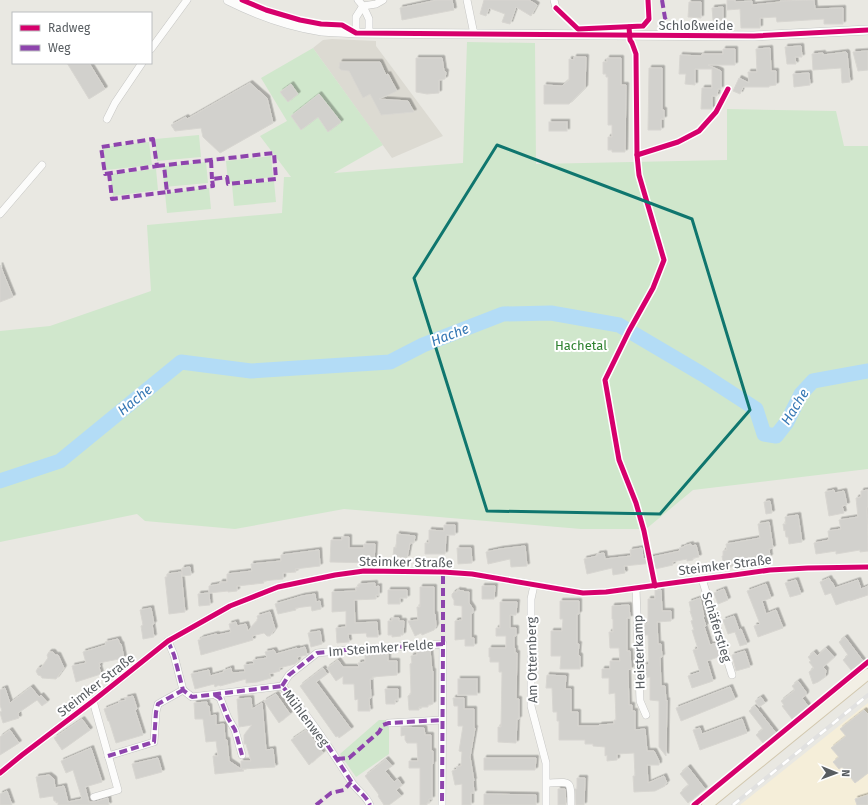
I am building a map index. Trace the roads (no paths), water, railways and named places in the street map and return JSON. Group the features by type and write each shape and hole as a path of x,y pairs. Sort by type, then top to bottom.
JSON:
{"main road":[{"path":"707,805 868,674"}],"street":[{"path":"152,48 186,0"},
{"name":"Schloßweide","path":"228,0 248,10 300,27 323,31 356,33 754,36 868,30"},
{"path":"358,0 363,6 369,19 369,33"},
{"path":"356,33 356,17 363,6 376,4 383,0"},
{"path":"467,0 474,34"},
{"path":"554,0 556,8"},
{"path":"107,119 115,103 141,64"},
{"path":"0,214 42,165"},
{"name":"Steimker Straße","path":"0,773 168,641 230,606 278,587 335,574 364,571 443,572 472,574 583,593 606,592 770,570 868,567"},
{"name":"Schäferstieg","path":"702,579 732,675"},
{"name":"Am Otternberg","path":"534,585 531,599 531,706 546,763 546,805"},
{"name":"Heisterkamp","path":"636,588 640,701 646,716"},
{"path":"108,756 154,742 158,704 184,690 174,655 168,641"},
{"name":"Im Steimker Felde","path":"282,686 289,676 317,653 443,644 442,805"},
{"name":"Mühlenweg","path":"184,690 192,697 282,686 314,726 351,782 367,799 370,805"},
{"path":"215,695 220,698 228,718 235,730 242,755"},
{"name":"Steimker Straße","path":"93,701 118,790 94,797"},
{"path":"389,723 442,720"},
{"path":"547,783 566,782 570,785 571,805"}],"waterway":[{"name":"Hache","path":"0,481 60,461 181,362 251,371 390,362 423,345 503,314 551,313 619,325 702,374 756,409 764,434 776,436 787,422 801,394 813,381 868,371"}],"railway":[{"path":"733,805 868,695"}],"park label":[{"name":"Hachetal","path":"581,345"}]}
